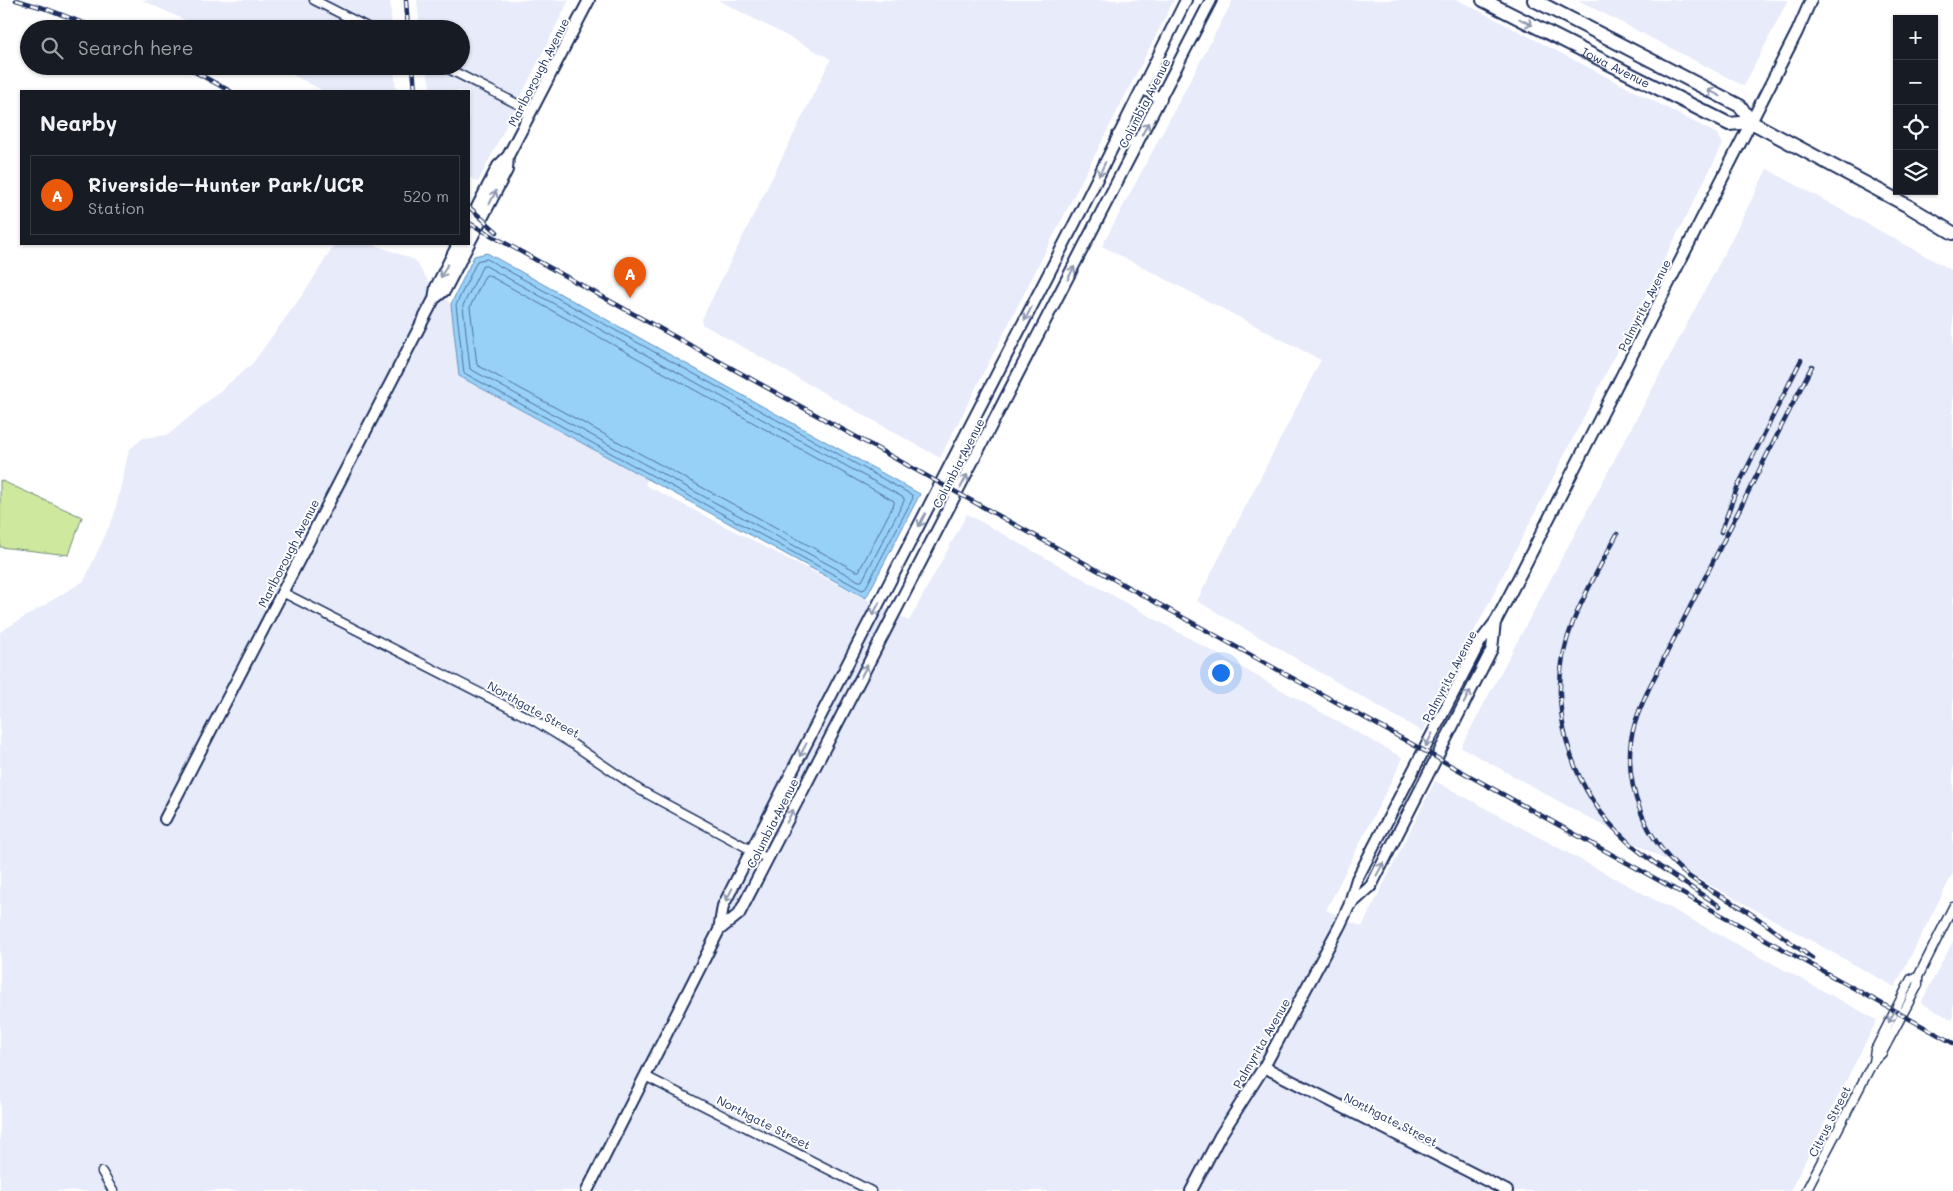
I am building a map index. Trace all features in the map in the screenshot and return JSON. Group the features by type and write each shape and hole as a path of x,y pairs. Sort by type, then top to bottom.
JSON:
{"main road":[{"name":"Iowa Avenue","path":"1483,0 1729,124 1751,122"},
{"name":"Iowa Avenue","path":"1534,0 1740,106 1751,122 1908,206 1953,233"}],"street":[{"path":"314,0 353,20"},
{"name":"Marlborough Avenue","path":"470,221 498,166 508,156 589,0"},
{"name":"Columbia Avenue","path":"587,1191 719,930 723,906 1014,340 1186,0"},
{"name":"Columbia Avenue","path":"719,930 739,914 768,860 1211,0"},
{"name":"Palmyrita Avenue","path":"1191,1191 1220,1136 1264,1067 1350,906 1357,879 1480,642 1496,621 1797,32 1811,0"},
{"path":"461,75 532,111"},
{"path":"1142,88 1161,99"},
{"path":"1118,135 1137,144"},
{"name":"Marlborough Avenue","path":"470,242 507,170 508,156"},
{"name":"Marlborough Avenue","path":"165,819 434,299 436,287 457,245"},
{"name":"Marlborough Avenue","path":"434,299 445,290 469,245"},
{"path":"1014,340 1032,350"},
{"name":"Northgate Street","path":"282,592 555,732 631,785 768,860"},
{"name":"Palmyrita Avenue","path":"1350,906 1371,886 1414,803 1492,649 1496,621"},
{"path":"826,707 842,715"},
{"name":"Citrus Street","path":"1806,1191 1873,1062 1875,1050 1911,979 1918,978 1953,907"},
{"name":"Northgate Street","path":"1264,1067 1507,1191"},
{"name":"Northgate Street","path":"645,1076 871,1191"},
{"path":"102,1172 113,1191"}],"shaded area":[{"path":"142,0 390,0 391,20 185,20"},
{"path":"417,0 569,0 478,182 470,178 470,90 431,90 428,75 470,75 470,20 419,20"},
{"path":"718,0 1174,0 940,458 702,324 702,319 831,59"},
{"path":"1233,0 1458,0 1717,134 1723,144 1423,732 1197,601 1321,360 1102,246"},
{"path":"1578,0 1788,0 1744,86"},
{"path":"293,75 395,75 396,90 322,90"},
{"path":"1767,169 1953,271 1953,873 1895,987 1461,747 1719,264"},
{"path":"334,245 375,245 415,260 428,281 451,304 459,376 649,475 645,485 909,621 967,514 1403,758 1326,910 1362,927 1435,781 1877,1020 1790,1191 0,1191 0,632 84,581 114,516 129,450 143,438 168,435 252,364 306,290"},
{"path":"1953,941 1953,1020 1921,1003"}],"green space":[{"path":"0,480 82,517 69,555 0,547"}],"water":[{"path":"487,253 920,494 866,598 459,376 451,304 474,256"}],"railway":[{"path":"16,0 76,20"},
{"path":"406,0 407,20"},
{"path":"201,75 228,90"},
{"path":"414,75 415,90"},
{"path":"470,208 497,232"},
{"path":"470,224 1953,1043"},
{"path":"1721,532 1737,488 1801,360"},
{"path":"1812,366 1650,686 1634,726 1630,758 1631,777 1641,812 1648,828 1669,858 1690,877 1750,913 1812,958"},
{"path":"1617,534 1573,622 1564,651 1560,681 1561,710 1566,739 1576,768 1589,794 1606,819 1627,841 1649,859 1720,906"}],"place":[{"name":"Riverside–Hunter Park/UCR","path":"630,298"}]}
